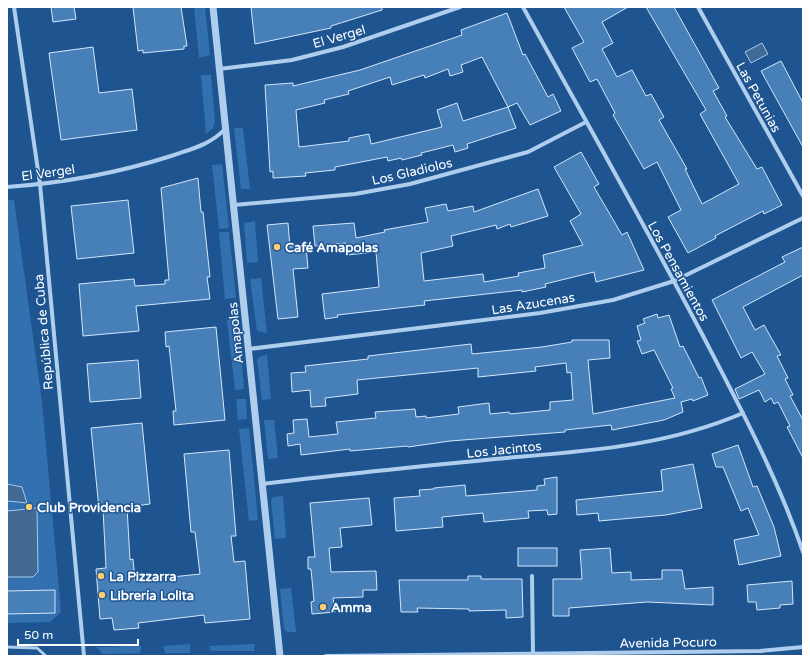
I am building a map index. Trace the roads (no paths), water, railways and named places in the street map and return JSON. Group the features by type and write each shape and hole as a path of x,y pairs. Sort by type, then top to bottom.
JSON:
{"street":[{"name":"República de Cuba","path":"14,7 40,184 84,656"},
{"name":"Amapolas","path":"213,7 225,130 250,349 280,656"},
{"name":"El Vergel","path":"219,69 292,60 343,47 460,7"},
{"name":"Los Pensamientos","path":"523,7 674,281 743,413 787,506 803,552"},
{"name":"Las Petunias","path":"698,7 803,196"},
{"name":"Los Gladiolos","path":"234,205 355,194 410,184 528,152 586,122"},
{"name":"El Vergel","path":"7,187 40,184 144,165 205,145 225,130"},
{"name":"Las Azucenas","path":"250,349 540,313 613,300 674,281 803,218"},
{"name":"Los Jacintos","path":"262,484 596,450 655,442 705,429 743,413"},
{"path":"532,576 533,654"},
{"name":"Avenida Pocuro","path":"326,656 760,651 803,647"}],"lane":[{"path":"7,647 37,648 46,656"}],"place":[{"name":"Café Amapolas","path":"277,247"},
{"name":"Club Providencia","path":"29,507"},
{"name":"La Pizzarra","path":"101,576"},
{"name":"Librería Lolita","path":"102,595"},
{"name":"Amma","path":"323,607"}]}
